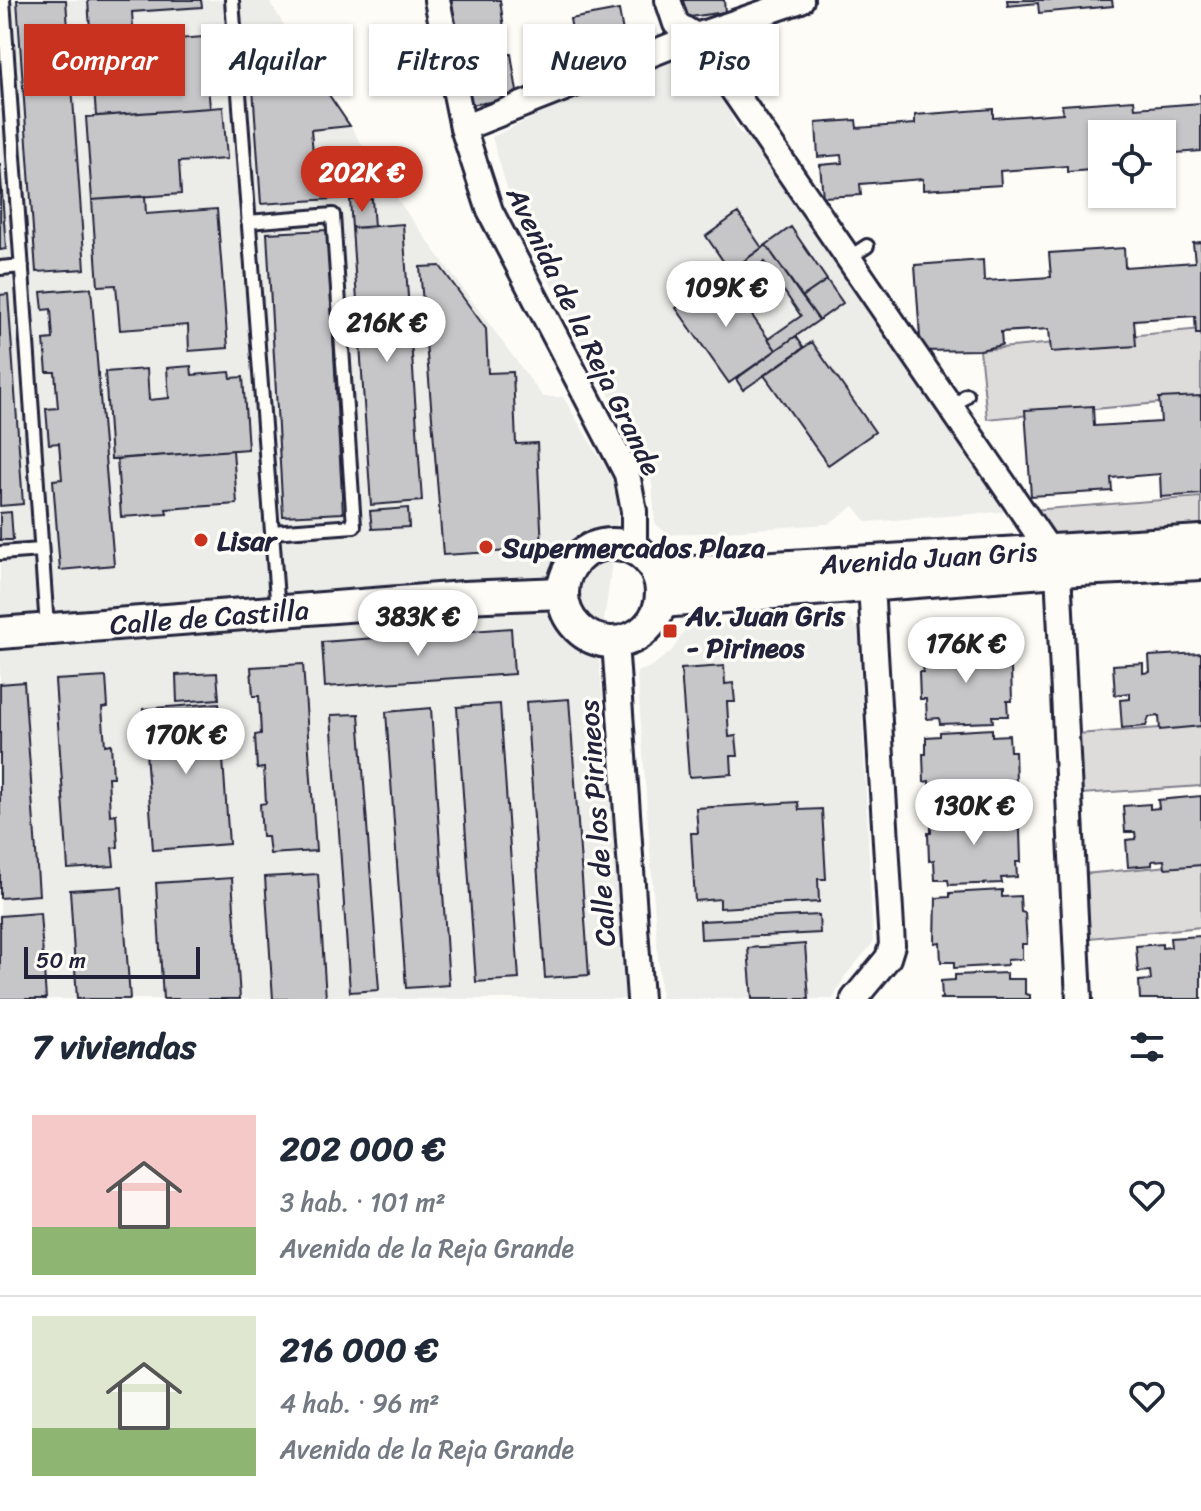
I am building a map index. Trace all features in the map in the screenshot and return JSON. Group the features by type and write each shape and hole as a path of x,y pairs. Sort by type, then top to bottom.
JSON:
{"street":[{"name":"Avenida de la Reja Grande","path":"437,0 463,128 479,183 502,238 627,474 634,511 634,549"},
{"path":"668,0 676,24"},
{"path":"731,24 801,0"},
{"path":"463,128 671,46"},
{"path":"741,96 857,252 960,403 1054,560 1079,999"},
{"name":"Avenida Juan Gris","path":"659,588 871,585 1201,541"},
{"path":"603,545 634,549 646,558 659,588 655,617 647,629 635,637 615,642 595,640 575,626 564,606 562,593 568,570 578,558 603,545"},
{"name":"Avenida Juan Gris","path":"659,588 1054,560 1201,564"},
{"path":"854,999 888,958 892,945 871,585"},
{"name":"Calle de Castilla","path":"0,633 463,597 562,593"},
{"name":"Calle de los Pirineos","path":"615,642 640,999"}],"lane":[{"path":"3,0 47,630"},
{"path":"232,0 278,612"},
{"path":"248,222 333,215 354,526 272,532"},
{"path":"0,268 22,266"},
{"path":"0,553 41,550"}],"shaded area":[{"path":"0,0 268,0 284,24 201,24 201,96 330,96 402,206 543,397 563,397 613,480 618,517 599,660 615,830 625,999 0,999"},
{"path":"671,60 671,96 722,96 739,132 755,142 1012,511 867,522 854,506 828,524 668,535 655,523 652,483 645,464 514,212 492,137 581,96 655,96 655,67"},
{"path":"1201,329 1201,399 987,419 980,350"},
{"path":"1201,497 1201,532 1053,542 1031,510"},
{"path":"837,616 850,619 858,629 873,943 845,976 833,999 661,999 637,672 671,652 688,625"},
{"path":"1201,725 1201,786 1081,794 1077,734"},
{"path":"1201,863 1201,927 1090,938 1084,874"}],"building":[{"path":"17,0 66,0 68,24 24,24 24,96 73,96 85,269 36,272"},
{"path":"88,0 201,0 202,7 132,12 133,24 90,24"},
{"path":"449,0 500,0 503,24 453,24"},
{"path":"673,0 724,0 725,12 676,19"},
{"path":"1007,0 1112,0 1113,6 1039,13 1038,3 1008,6"},
{"path":"619,10 622,24 571,24 570,19"},
{"path":"201,37 201,96 209,96 210,108 96,116 95,96 185,96 185,38"},
{"path":"511,54 518,98 469,105 468,96 507,96 507,55"},
{"path":"254,96 330,96 350,126 311,130 314,165 357,162 360,197 261,204"},
{"path":"1134,100 1135,108 1201,103 1201,151 1176,153 1176,120 1088,120 1088,170 1067,172 1067,166 1000,171 1001,185 923,190 923,179 860,184 861,195 823,197 820,165 842,163 841,155 818,157 816,123 856,120 857,128 915,124 915,115 993,109 993,118 1063,113 1062,105"},
{"path":"223,107 227,159 179,162 181,194 92,200 86,117"},
{"path":"0,164 6,249 0,250"},
{"path":"145,196 146,214 217,209 228,348 189,351 188,325 120,330 116,285 98,286 92,200"},
{"path":"372,199 374,227 352,228 350,200"},
{"path":"738,213 762,248 730,271 706,236"},
{"path":"403,224 422,501 371,505 352,228"},
{"path":"791,227 827,280 802,297 766,245"},
{"path":"327,230 343,513 283,516 267,233"},
{"path":"1201,242 1201,334 1196,334 1195,316 1134,320 1136,346 1051,352 1049,329 1001,332 1002,345 980,350 921,351 915,265 983,260 984,281 1051,277 1049,253 1124,248 1125,267 1195,262 1193,243"},
{"path":"766,245 819,320 776,350 768,339 801,316 764,262 731,285 724,275"},
{"path":"440,266 486,329 488,373 513,372 516,444 537,443 542,549 443,555 420,267"},
{"path":"724,275 776,350 729,383 676,308"},
{"path":"827,280 843,303 819,320 802,297"},
{"path":"91,288 114,565 60,570 53,480 62,479 59,443 49,444 46,409 58,408 55,372 47,372 44,340 53,339 51,309 43,310 41,292"},
{"path":"8,294 23,504 0,506 0,295"},
{"path":"796,336 804,348 743,390 736,379"},
{"path":"812,342 875,432 828,465 764,375"},
{"path":"191,366 192,375 230,372 231,378 243,377 248,449 111,459 105,372 147,369 149,400 169,398 167,368"},
{"path":"1201,396 1201,494 1161,497 1160,474 1111,478 1112,491 1031,496 1025,410 1093,406 1094,426 1161,422 1159,398"},
{"path":"233,450 237,504 166,509 167,514 121,517 117,459"},
{"path":"408,508 409,527 372,529 370,511"},
{"path":"11,512 13,540 0,540 0,513"},
{"path":"511,628 514,674 325,687 322,642"},
{"path":"988,647 988,653 1006,652 1006,668 1011,669 1012,701 1007,701 1008,716 992,716 993,722 940,724 939,718 927,719 926,699 920,699 922,654 936,654 936,649"},
{"path":"1201,653 1201,726 1160,730 1159,716 1149,717 1146,726 1122,728 1120,700 1130,699 1130,693 1115,695 1113,665 1143,663 1143,673 1150,672 1149,656"},
{"path":"303,664 316,851 270,854 268,837 262,837 260,804 266,803 264,768 257,769 255,735 261,734 259,696 253,696 251,667"},
{"path":"724,666 725,684 733,683 735,702 727,702 729,737 736,736 738,756 731,756 732,774 689,777 681,669"},
{"path":"217,673 219,699 177,702 176,675"},
{"path":"106,677 108,707 102,708 105,745 111,744 113,777 108,777 110,815 116,814 118,847 112,848 114,866 68,869 55,680"},
{"path":"24,682 39,895 0,898 0,684"},
{"path":"569,699 589,975 545,978 526,702"},
{"path":"219,703 229,844 153,850 143,709"},
{"path":"500,704 519,979 476,982 457,707"},
{"path":"431,708 449,985 406,988 386,712"},
{"path":"359,714 379,990 350,992 331,715"},
{"path":"992,729 992,736 1009,735 1010,751 1015,751 1016,783 1011,783 1012,798 996,798 997,804 944,806 943,801 930,801 929,781 924,782 926,737 940,736 940,732"},
{"path":"1201,796 1201,865 1165,868 1164,860 1152,861 1152,865 1128,867 1126,840 1136,839 1135,832 1125,832 1123,806 1150,804 1150,809 1159,808 1158,800"},
{"path":"798,802 799,810 822,809 826,879 818,879 819,902 720,908 720,899 695,901 691,833 698,833 696,808"},
{"path":"996,808 997,815 1014,814 1015,829 1020,830 1021,862 1016,862 1017,877 1001,878 1002,883 949,885 948,880 935,880 934,860 929,861 931,816 945,815 944,810"},
{"path":"318,874 326,999 273,999 265,877"},
{"path":"232,878 240,999 163,999 156,883"},
{"path":"122,887 130,999 77,999 70,890"},
{"path":"1002,890 1002,897 1020,896 1021,912 1025,913 1027,944 1022,944 1022,959 1007,960 1007,965 954,968 954,962 941,962 940,942 935,943 936,898 950,897 950,893"},
{"path":"40,913 46,999 0,999 0,916"},
{"path":"819,915 820,933 701,939 700,921"},
{"path":"1201,936 1201,999 1140,999 1139,981 1151,980 1150,971 1138,972 1136,946 1162,944 1162,948 1171,947 1170,938"},
{"path":"805,944 809,999 752,999 748,948"},
{"path":"1007,973 1007,979 1025,979 1025,994 1030,995 1030,999 939,999 942,998 941,981 955,980 955,975"}],"place":[{"name":"Lisar","path":"201,540"},
{"name":"Supermercados Plaza","path":"486,547"},
{"name":"Av. Juan Gris - Pirineos","path":"670,631"}]}
